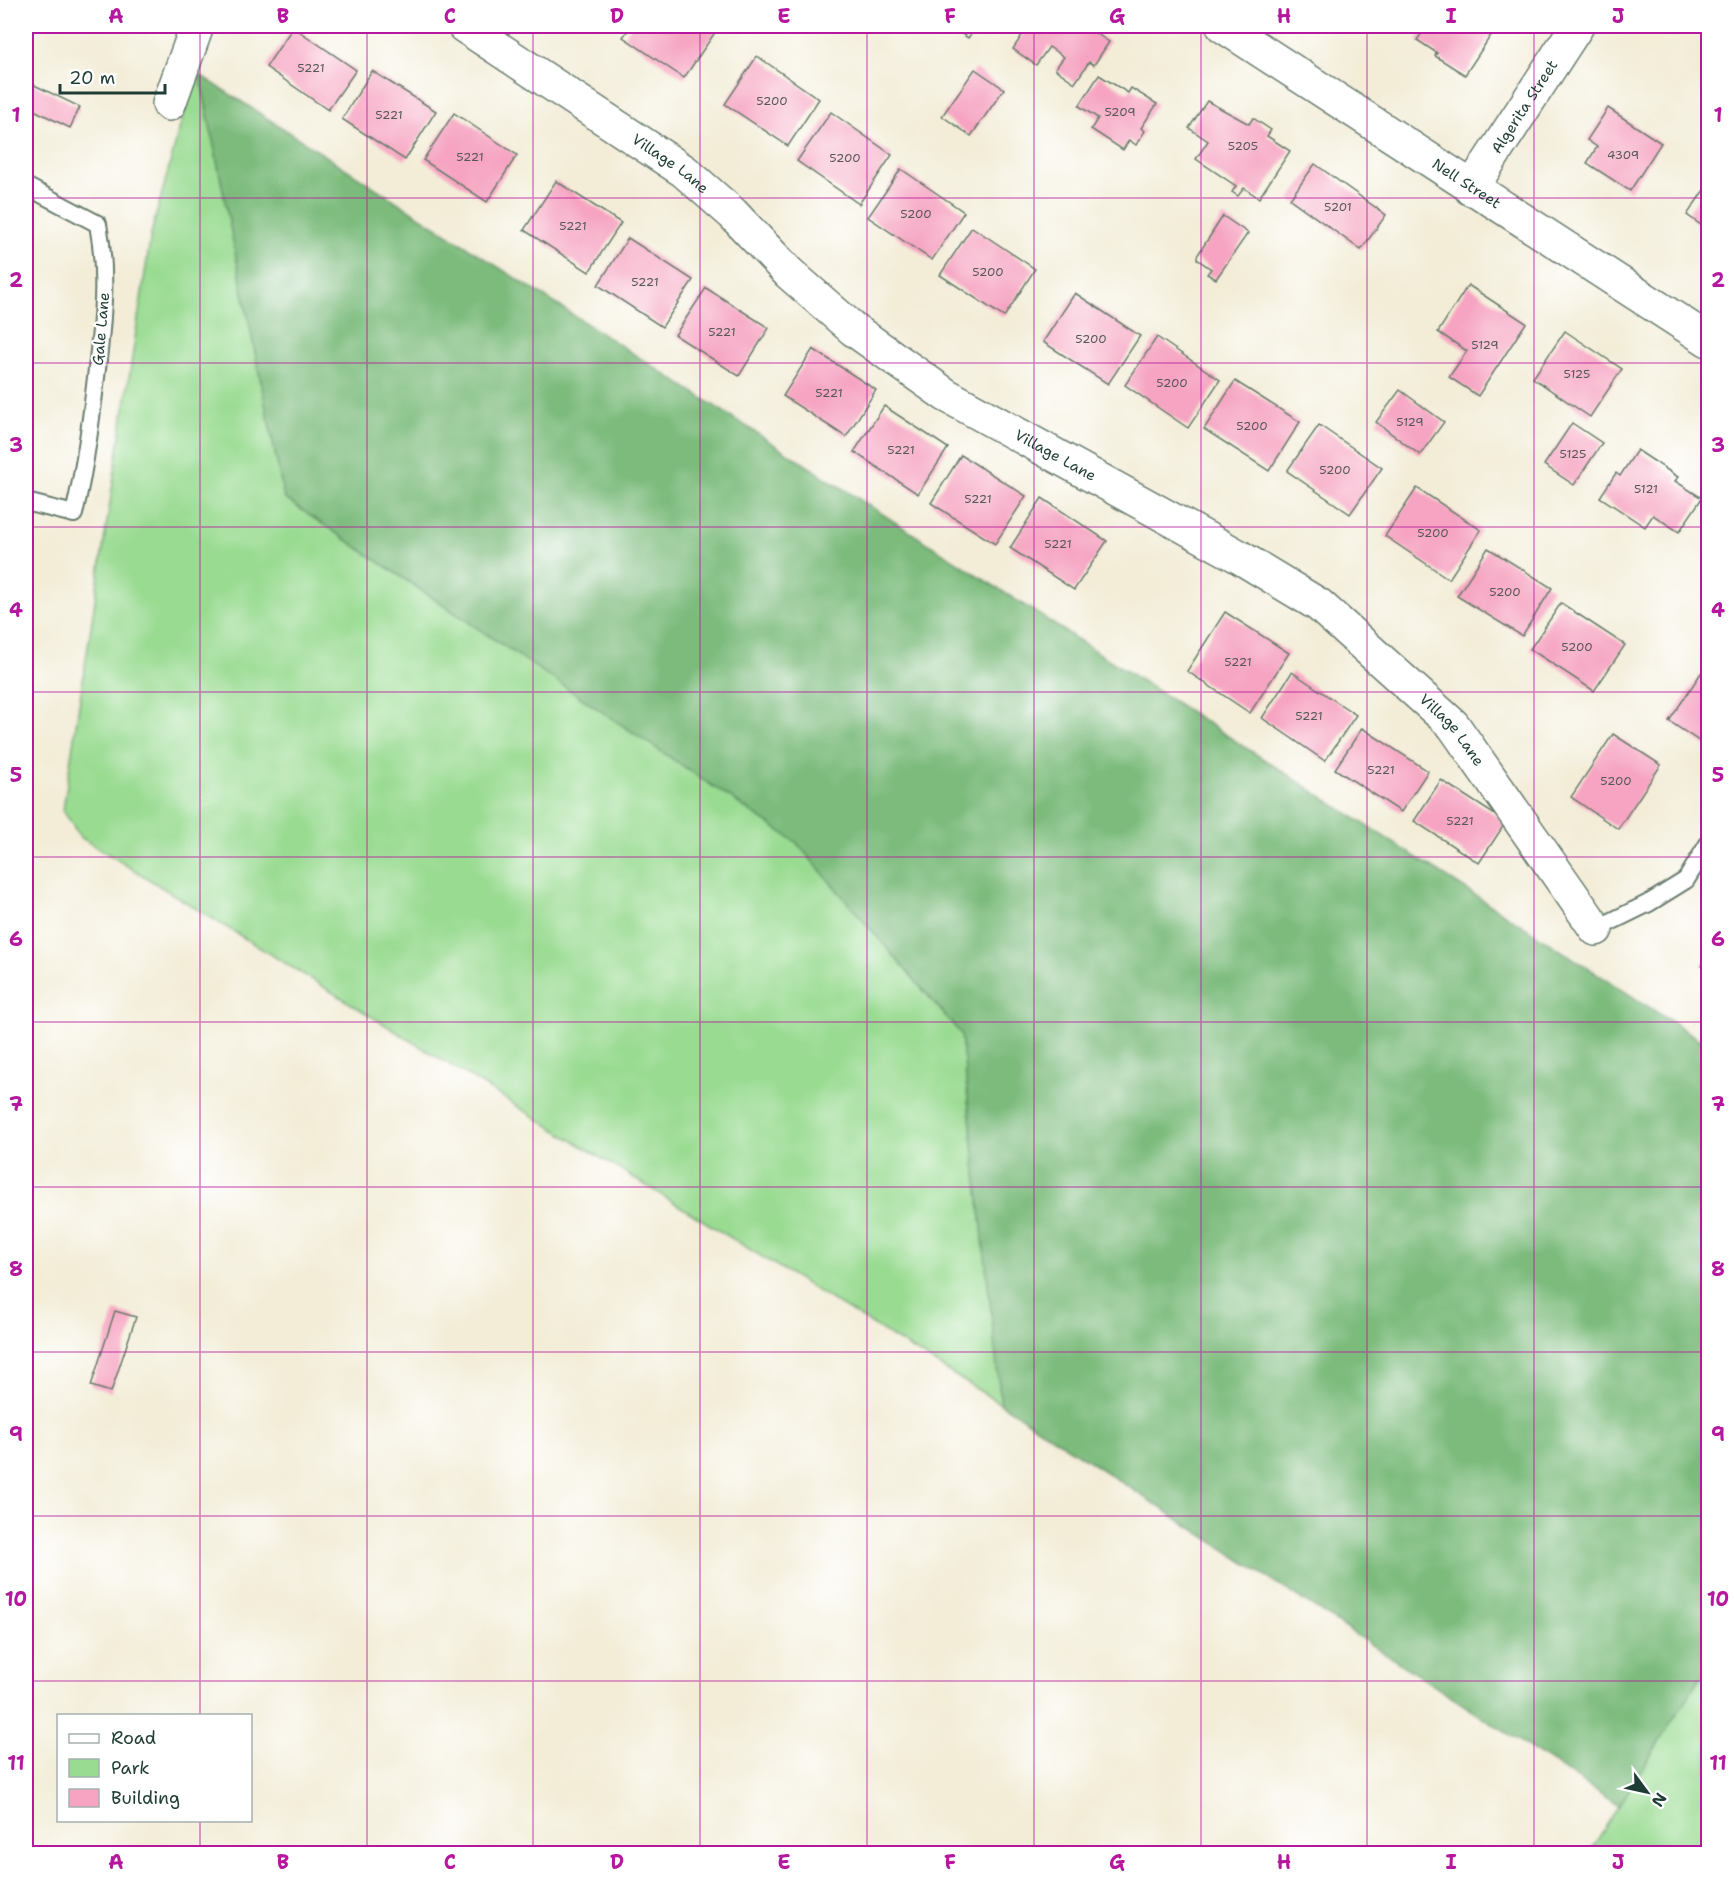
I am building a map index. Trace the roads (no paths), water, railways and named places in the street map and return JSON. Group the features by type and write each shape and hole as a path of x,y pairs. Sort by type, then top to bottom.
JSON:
{"street":[{"path":"169,104 197,26"},
{"name":"Village Lane","path":"464,26 684,171 733,214 789,273 845,322 946,395 1238,555 1319,605 1453,725 1596,929"},
{"name":"Nell Street","path":"1223,26 1471,189 1708,340"},
{"name":"Algerita Street","path":"1471,189 1577,26"}],"lane":[{"name":"Gale Lane","path":"26,186 98,224 104,256 105,290 89,448 74,514 26,502"},
{"path":"1596,929 1649,903 1686,880 1708,844"}]}
